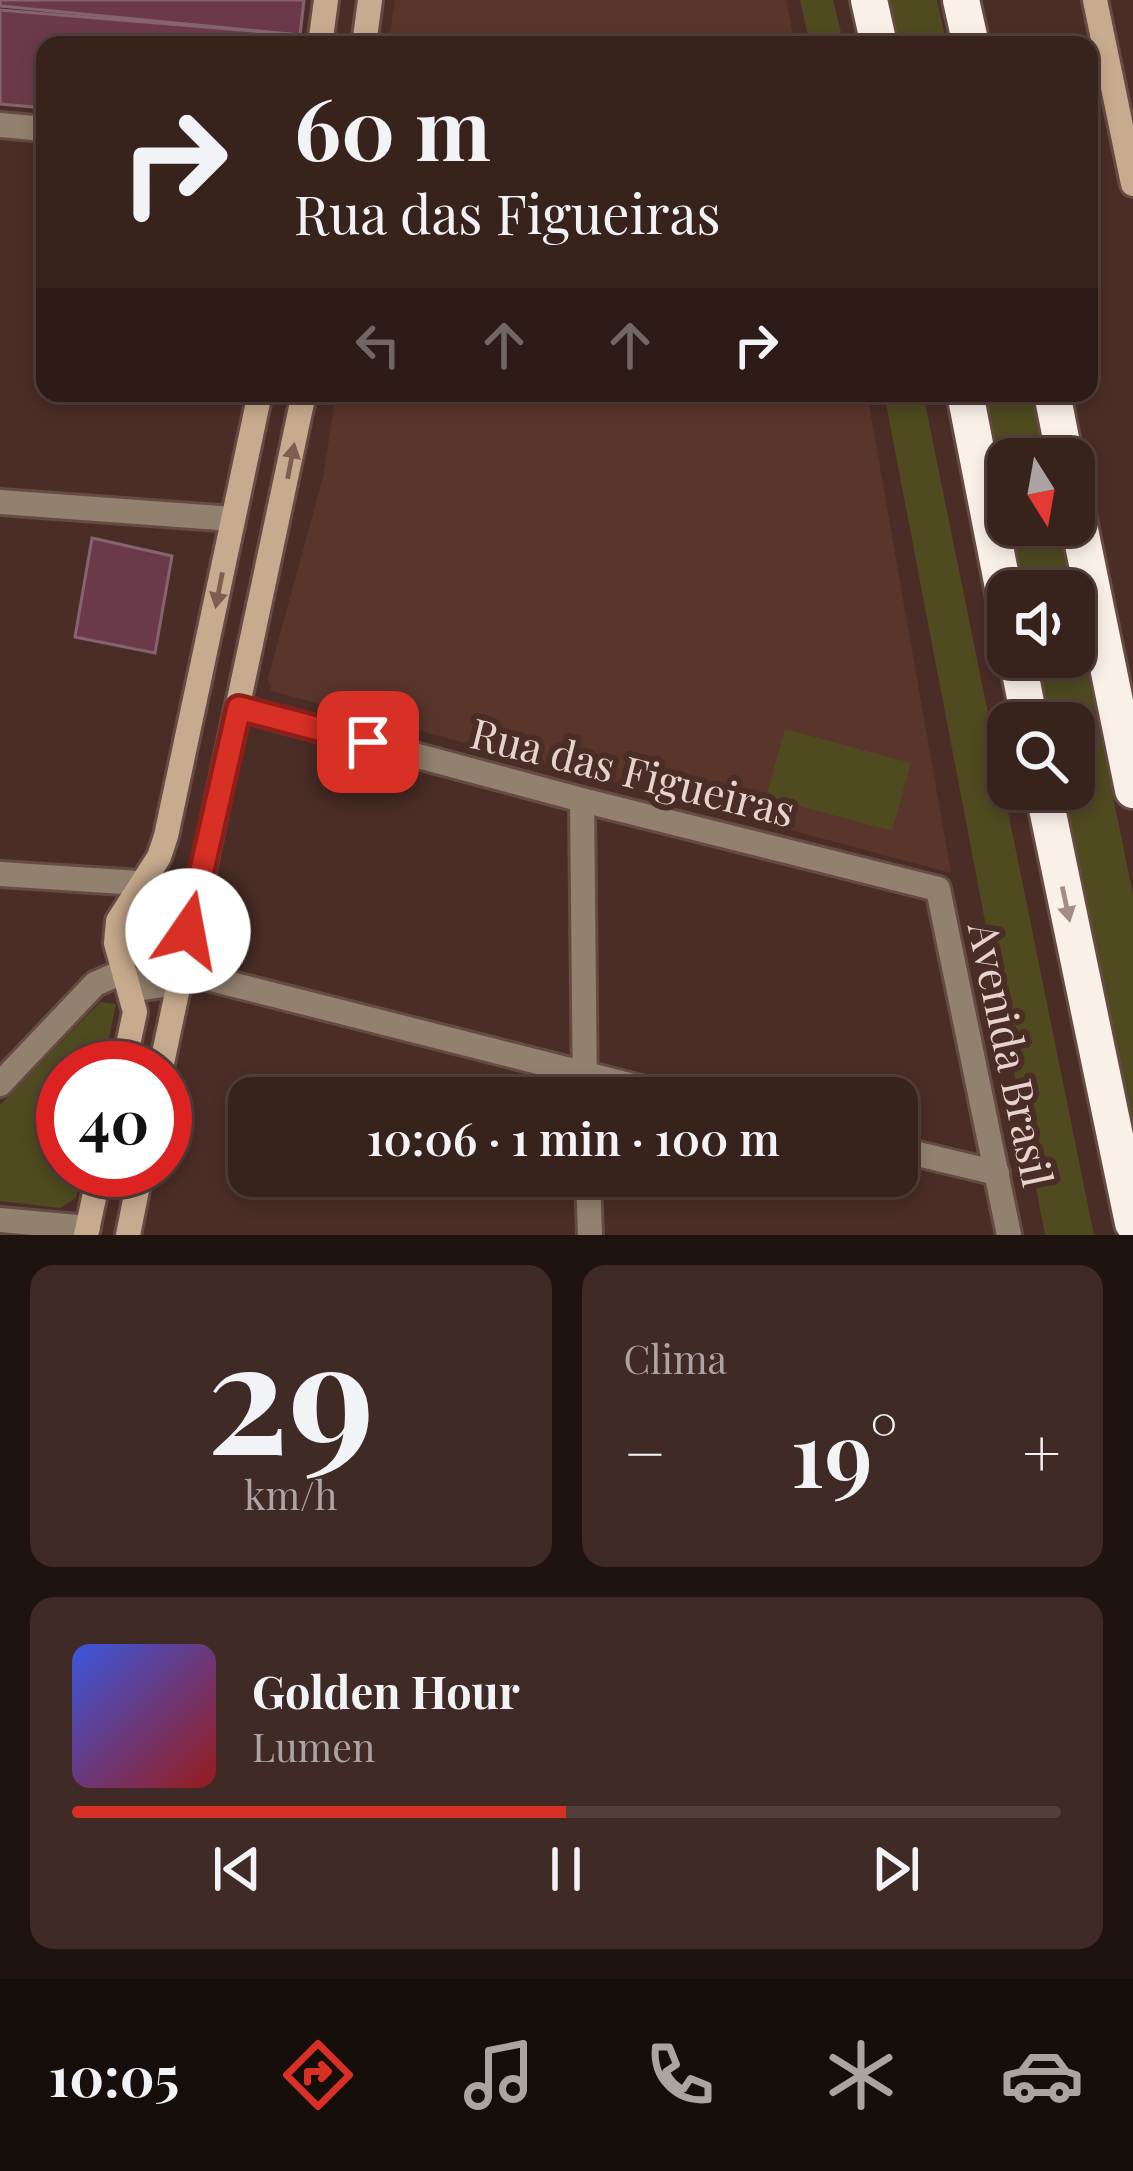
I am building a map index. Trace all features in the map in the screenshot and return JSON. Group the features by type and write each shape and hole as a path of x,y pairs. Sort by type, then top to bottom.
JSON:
{"highway":[{"path":"869,0 877,36"},
{"path":"961,0 969,36"},
{"path":"967,402 1000,570"},
{"path":"1054,402 1062,438"},
{"path":"1083,546 1133,790"},
{"path":"1047,810 1133,1223"}],"street":[{"path":"321,36 326,0"},
{"path":"365,36 370,0"},
{"path":"1095,0 1133,184"},
{"path":"0,125 36,128"},
{"path":"129,1041 135,1012 116,943 118,921 159,856 166,836 258,402"},
{"path":"166,1041 302,402"},
{"path":"0,502 232,519"},
{"name":"Rua das Figueiras","path":"239,708 938,889"},
{"path":"582,800 584,1077"},
{"path":"0,874 196,891"},
{"name":"Avenida Brasil","path":"938,889 1009,1235"},
{"path":"122,972 142,988 163,986 180,971"},
{"path":"180,971 549,1077"},
{"path":"0,1084 95,984 122,972"},
{"path":"918,1155 997,1173"},
{"path":"0,1220 87,1231 94,1197"},
{"path":"130,1235 136,1197"},
{"path":"589,1197 590,1235"}],"shaded area":[{"path":"395,0 786,0 793,36 389,36"},
{"path":"800,0 833,0 842,36 808,36"},
{"path":"887,0 937,0 945,36 895,36"},
{"path":"335,402 869,402 951,873 271,691 268,678 323,477"},
{"path":"886,402 925,402 987,708 987,810 1008,810 1094,1235 1045,1235"},
{"path":"985,402 1033,402 1041,438 991,438"},
{"path":"1011,546 1062,546 1067,570 1015,570"},
{"path":"1036,678 1089,678 1094,702 1042,702"},
{"path":"1095,709 1133,894 1133,1149 1063,810 1095,810"},
{"path":"785,729 911,763 892,831 766,797"},
{"path":"100,1002 116,1004 108,1041 62,1041"},
{"path":"36,1068 36,1197 76,1198 60,1208 0,1201 0,1105"}],"building":[{"path":"0,0 304,0 300,35 0,6"},
{"path":"0,10 300,35 36,36 36,107 0,104"},
{"path":"92,538 172,556 155,653 75,637"}],"route":[{"path":"188,931 239,708 368,742"}]}
